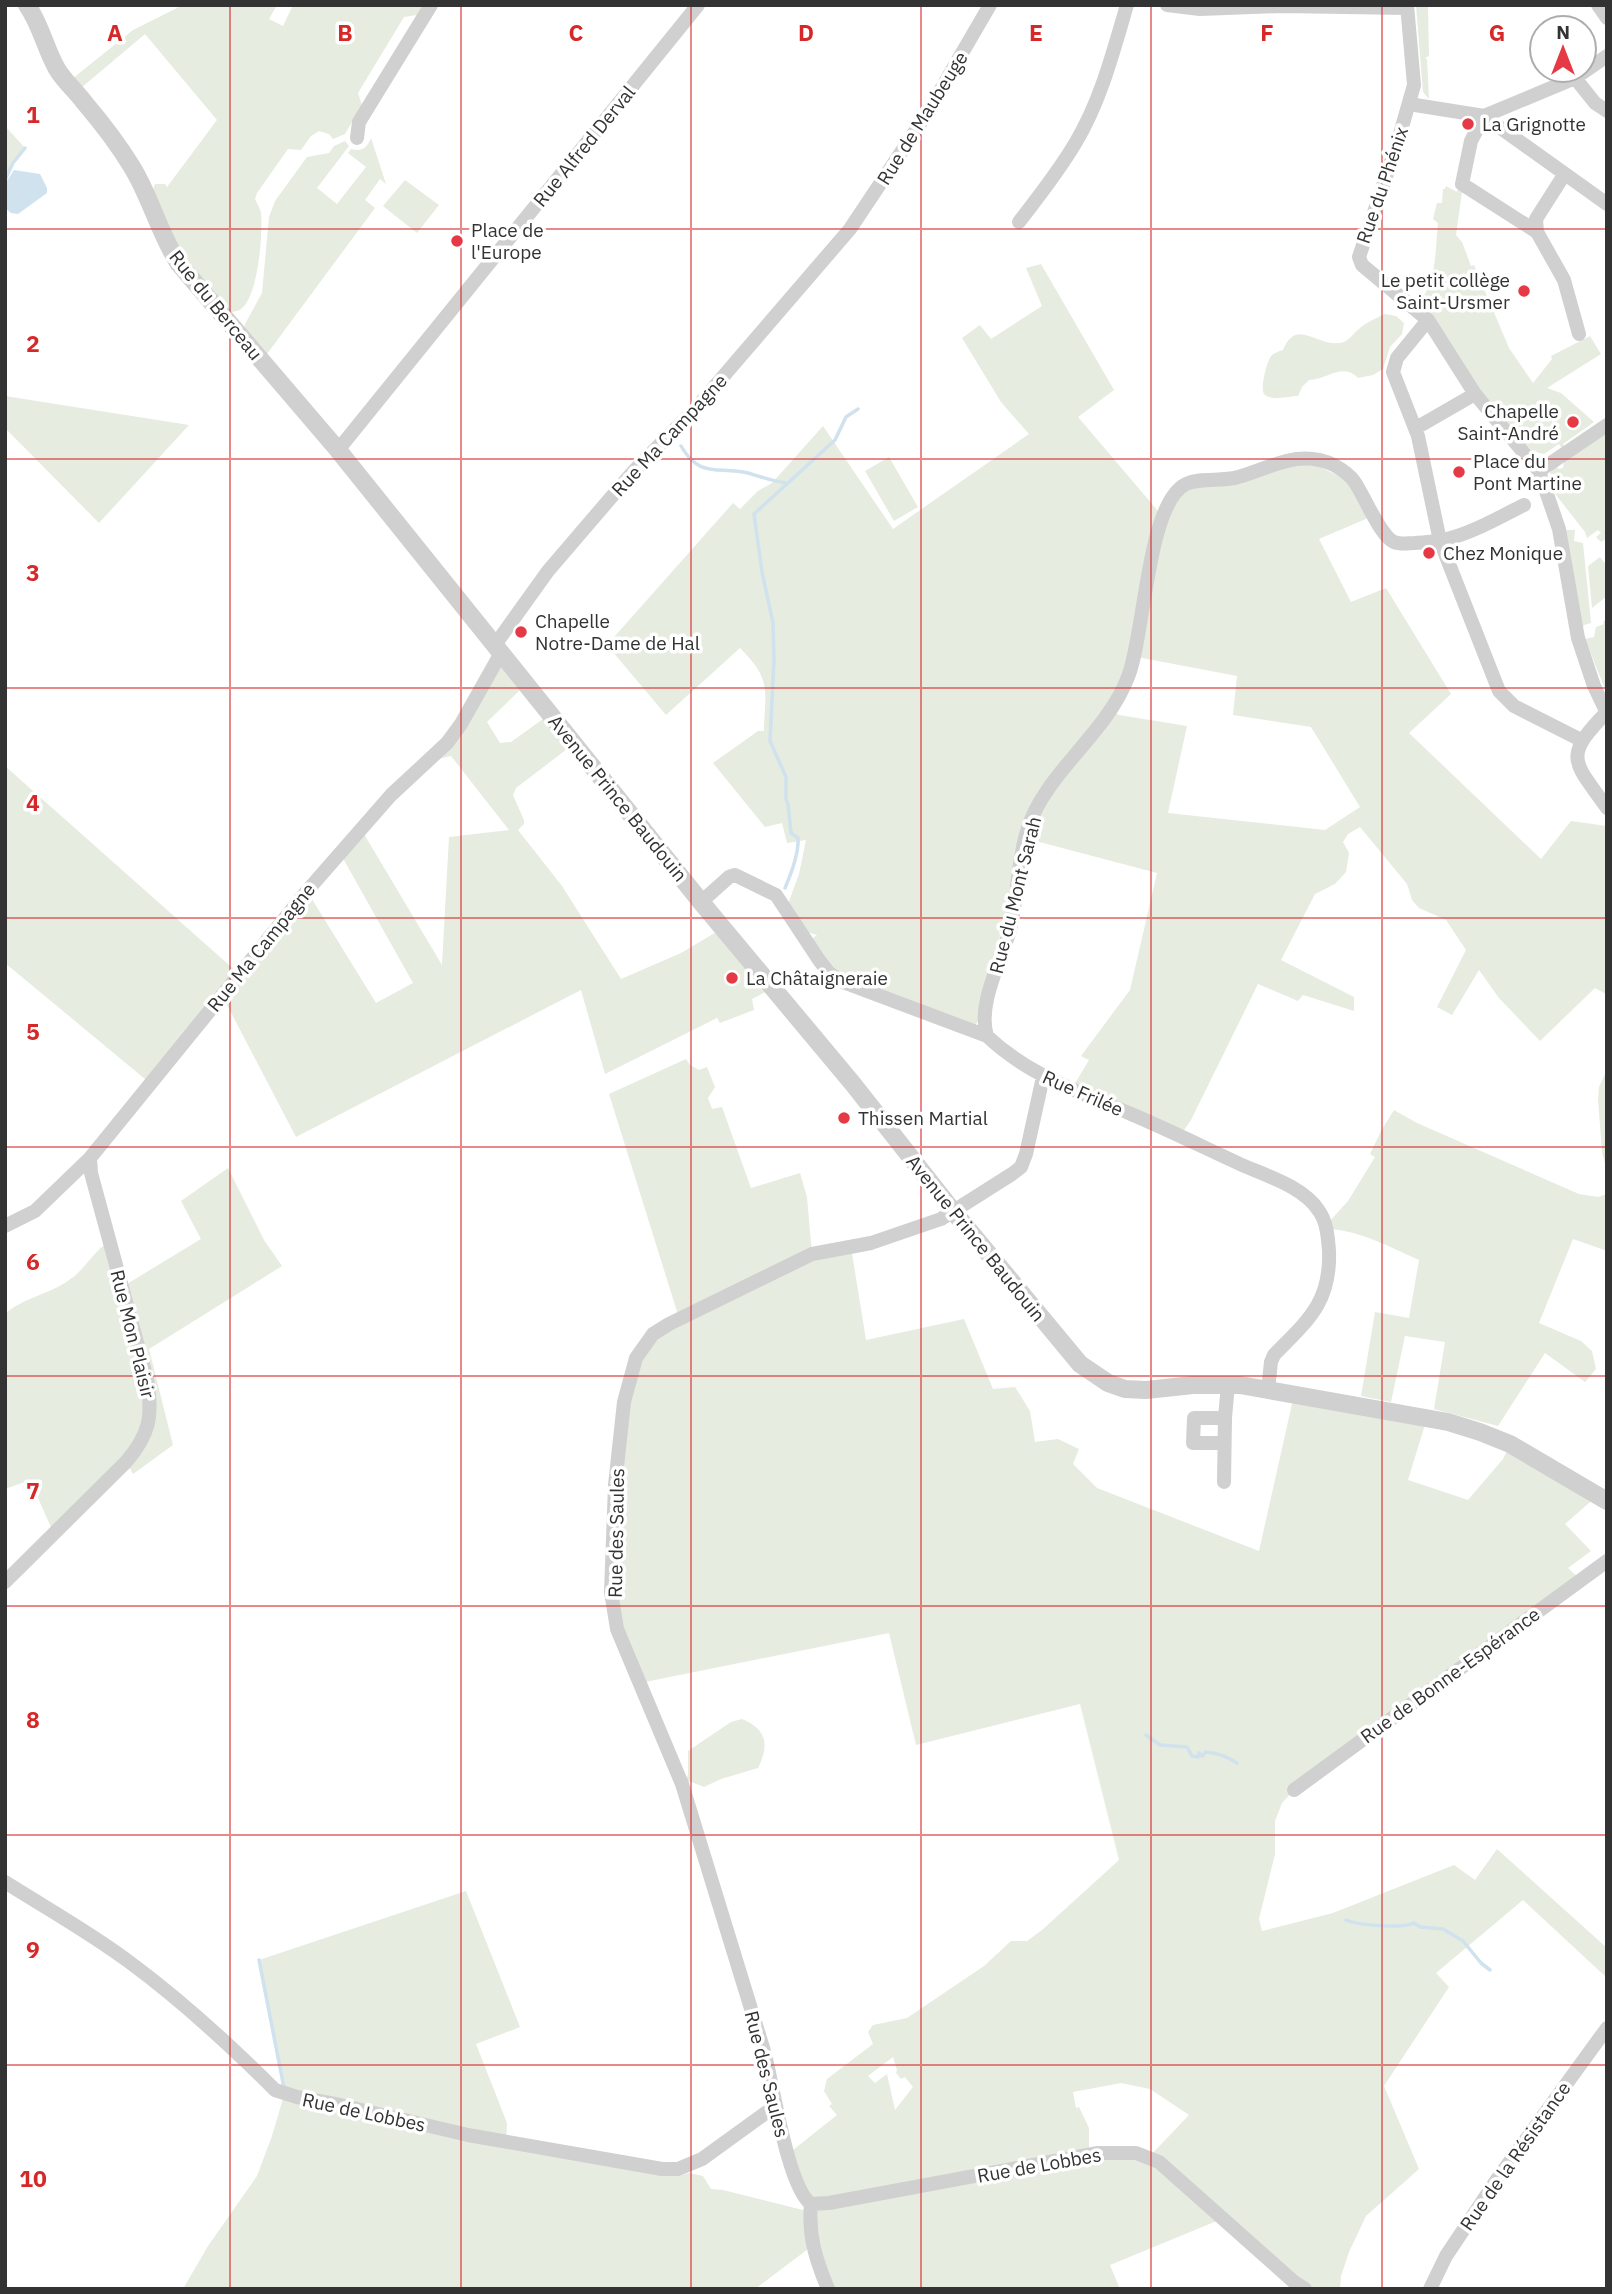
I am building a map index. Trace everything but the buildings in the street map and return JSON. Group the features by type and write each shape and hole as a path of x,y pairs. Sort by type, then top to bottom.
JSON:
{"street":[{"name":"Rue du Berceau","path":"27,5 37,19 55,67 84,101 131,166 144,189 163,237 179,264 338,450"},
{"path":"357,138 359,122 431,5"},
{"name":"Rue Alfred Derval","path":"338,450 698,5"},
{"name":"Rue de Maubeuge","path":"850,229 926,115 990,5"},
{"path":"1019,222 1057,173 1094,106 1127,5"},
{"path":"1167,5 1200,9 1407,6"},
{"path":"1598,5 1607,18"},
{"name":"Rue du Phénix","path":"1407,6 1414,85 1360,250 1362,265 1428,320"},
{"path":"1538,232 1462,184 1471,141 1484,116 1561,84"},
{"path":"1580,84 1595,103 1607,111"},
{"path":"1409,104 1484,116 1607,204"},
{"path":"1564,175 1536,219 1538,232 1564,280 1579,334"},
{"name":"Rue Ma Campagne","path":"5,1226 35,1211 90,1158 307,891 391,795 451,737 498,649 548,571 632,472 696,408 850,229"},
{"path":"1581,740 1514,706 1499,691 1440,541 1416,428 1394,380 1393,366 1428,320 1475,394 1541,478 1559,529 1578,638 1607,713 1581,740 1577,750 1578,766 1607,808"},
{"path":"1416,428 1475,394"},
{"path":"1541,478 1607,425"},
{"name":"Avenue Prince Baudouin","path":"338,450 701,902 853,1084 1070,1353 1089,1371 1108,1383 1133,1390 1228,1384 1448,1422 1510,1444 1607,1501"},
{"name":"Rue du Mont Sarah","path":"987,1036 984,1022 986,1005 1010,928 1029,824 1045,795 1104,719 1128,678 1144,610 1156,536 1163,511 1174,494 1187,484 1238,477 1297,457 1314,458 1340,468 1353,480 1391,541 1401,544 1440,541"},
{"path":"1440,541 1450,539 1524,505"},
{"name":"Rue Frilée","path":"701,902 729,877 735,875 755,883 776,895 824,967 843,982 987,1036 1043,1077 1139,1117 1293,1188 1315,1205 1321,1212 1328,1236 1329,1255 1324,1294 1312,1316 1274,1354 1268,1390"},
{"name":"Rue des Saules","path":"811,2204 800,2191 774,2106 773,2085 764,2051 682,1784 617,1629 611,1592 614,1499 624,1402 636,1358 644,1344 659,1329 812,1254 871,1243 941,1219 1021,1167 1043,1077"},
{"name":"Rue Mon Plaisir","path":"5,1582 140,1447 150,1419 147,1380 91,1173 90,1158"},
{"path":"1224,1482 1228,1384"},
{"path":"1224,1443 1192,1443 1194,1418 1225,1418"},
{"name":"Rue de Bonne-Espérance","path":"1294,1790 1607,1561"},
{"name":"Rue de Lobbes","path":"5,1882 104,1944 145,1974 194,2012 275,2090 285,2095 468,2135 662,2169 678,2169 702,2159 774,2106"},
{"name":"Rue de la Résistance","path":"1430,2289 1446,2256 1486,2197 1607,2028"},
{"name":"Rue de Lobbes","path":"811,2204 829,2203 1098,2153 1136,2153 1149,2157 1169,2170 1305,2289"},
{"path":"811,2204 812,2245 828,2289"}],"shaded area":[{"path":"183,5 277,5 269,19 283,26 293,5 423,5 417,15 404,17 358,93 362,105 345,134 333,139 329,134 319,131 311,136 301,150 288,149 257,193 255,199 260,210 261,223 255,279 247,302 241,309 233,312 225,313 175,242 153,190 155,184 165,184 167,187 217,120 145,34 81,88 72,79 133,30"},
{"path":"1416,5 1428,5 1429,56 1425,58 1429,99 1423,92"},
{"path":"5,126 25,148 13,163 5,180"},
{"path":"371,138 386,184 380,179 365,200 375,208 264,358 244,334 245,324 262,293 269,217 275,201 307,157 329,153 334,146 345,141 349,146 317,188 337,204 366,167 348,153 351,149 364,148"},
{"path":"405,180 439,205 417,233 383,206"},
{"path":"1446,186 1462,192 1456,235 1462,242 1471,266 1474,265 1509,348 1533,383 1552,359 1551,356 1590,336 1601,354 1547,388 1561,393 1594,422 1563,444 1571,455 1607,431 1607,538 1601,542 1596,537 1601,533 1598,530 1587,538 1546,482 1554,465 1559,469 1563,468 1564,461 1568,458 1559,444 1544,454 1532,451 1472,380 1418,304 1432,277 1438,223 1433,219 1437,203 1442,203 1443,189"},
{"path":"1041,264 1114,390 1078,417 1158,511 1134,645 1109,708 1045,788 1011,893 975,1026 849,980 831,967 812,939 817,935 807,932 788,904 799,874 806,840 787,843 782,823 765,827 713,763 758,731 764,731 765,695 762,677 740,648 666,715 607,645 733,503 740,509 758,491 772,483 823,426 893,529 1029,434 1001,402 962,338 980,325 991,339 1042,306 1026,268"},
{"path":"1385,314 1396,316 1404,323 1402,334 1390,347 1383,369 1373,375 1358,378 1352,373 1341,371 1309,380 1298,396 1275,398 1264,394 1263,380 1270,358 1283,350 1295,335 1302,334 1326,342 1344,342 1363,326"},
{"path":"5,396 189,425 99,523 5,428"},
{"path":"889,457 918,507 894,521 865,471"},
{"path":"1314,464 1349,481 1368,518 1319,539 1351,602 1386,588 1451,694 1409,733 1541,859 1571,821 1607,826 1607,1009 1606,994 1595,988 1540,1041 1499,998 1479,970 1452,1015 1437,1007 1466,950 1446,920 1419,908 1412,900 1407,884 1360,827 1348,834 1343,842 1349,853 1346,872 1335,884 1315,894 1281,960 1354,997 1354,1011 1303,995 1298,1001 1258,984 1191,1120 1182,1133 1074,1085 1089,1060 1081,1056 1130,990 1157,873 1028,839 1033,821 1112,710 1119,715 1187,726 1168,813 1325,830 1360,807 1311,727 1233,715 1237,676 1137,657 1162,521 1185,489 1274,468"},
{"path":"1566,530 1575,530 1574,541 1583,543 1591,623 1581,626"},
{"path":"1600,557 1607,566 1607,596 1592,608 1588,566"},
{"path":"1607,619 1607,694 1585,639 1594,637 1596,627 1604,624"},
{"path":"501,653 520,690 487,722 500,743 511,742 550,714 567,749 516,788 513,795 524,820 518,830 562,886 621,979 681,953 723,928 773,988 752,999 754,1010 720,1023 717,1018 605,1074 581,990 296,1137 225,1001 151,1084 5,963 5,766 238,973 307,891 376,1003 413,983 340,853 361,829 442,965 449,837 509,830 451,756 429,761"},
{"path":"1607,1034 1607,1171 1602,1152 1598,1099 1599,1087 1605,1074"},
{"path":"686,1059 699,1070 707,1067 715,1087 708,1098 712,1109 722,1107 751,1188 800,1173 807,1197 812,1254 851,1247 866,1340 964,1319 993,1389 1015,1387 1030,1411 1035,1442 1058,1439 1079,1449 1073,1464 1097,1488 1259,1551 1294,1395 1427,1418 1408,1480 1468,1500 1503,1459 1510,1444 1597,1496 1565,1524 1591,1551 1568,1568 1581,1580 1294,1790 1282,1803 1275,1821 1275,1854 1259,1919 1262,1931 1333,1913 1454,1865 1475,1880 1497,1849 1607,1948 1607,1978 1523,1900 1436,1973 1449,1987 1384,2086 1419,2169 1366,2216 1349,2252 1341,2276 1340,2289 1302,2289 1224,2218 1110,2265 1120,2289 828,2289 812,2246 755,2289 183,2289 208,2246 257,2176 284,2095 259,1960 466,1891 520,2027 476,2044 507,2123 506,2142 679,2176 689,2173 703,2176 711,2189 803,2210 811,2204 788,2154 837,2115 829,2106 832,2104 824,2091 827,2079 873,2044 868,2032 873,2025 907,2018 984,1966 1011,1941 1027,1941 1119,1860 1080,1704 916,1745 889,1633 640,1683 617,1629 615,1485 636,1358 679,1318 609,1094","holes":["893,2057 896,2073 901,2079 905,2077 913,2087 895,2110 887,2074 875,2083 868,2076","1121,2083 1150,2089 1189,2115 1149,2157 1089,2149 1089,2128 1079,2107 1076,2108 1073,2092"]},
{"path":"1394,1110 1417,1123 1579,1194 1598,1197 1607,1194 1607,1251 1573,1239 1539,1323 1581,1341 1592,1351 1596,1369 1585,1382 1545,1353 1498,1426 1434,1409 1445,1342 1405,1336 1391,1402 1361,1396 1375,1312 1409,1318 1419,1260 1364,1236 1329,1229 1329,1222 1348,1201 1375,1157 1370,1154"},
{"path":"228,1168 264,1240 282,1266 149,1349 173,1445 133,1474 127,1463 54,1534 30,1480 5,1489 5,1314 69,1280 109,1242 122,1287 201,1239 181,1201"},
{"path":"742,1719 756,1728 764,1738 764,1752 758,1768 704,1787 686,1780 688,1751 731,1722"}],"water":[{"path":"14,170 40,174 47,188 47,193 18,214 5,208 5,184"}],"waterway":[{"path":"5,180 13,163 25,148"},
{"path":"785,888 796,856 798,838 791,833 786,777 770,741 773,623 754,514 835,440 846,417 858,409"},
{"path":"681,446 695,463 703,467 748,473 786,483"},
{"path":"1146,1735 1160,1745 1187,1747 1192,1756 1198,1757 1199,1753 1202,1756 1206,1752 1237,1763"},
{"path":"1346,1920 1379,1926 1414,1923 1420,1927 1443,1929 1463,1941 1490,1970"},
{"path":"259,1960 284,2088"}],"place":[{"name":"La Grignotte","path":"1468,124"},
{"name":"Place de l'Europe","path":"457,241"},
{"name":"Le petit collège Saint-Ursmer","path":"1524,291"},
{"name":"Chapelle Saint-André","path":"1573,422"},
{"name":"Place du Pont Martine","path":"1459,472"},
{"name":"Chez Monique","path":"1429,553"},
{"name":"Chapelle Notre-Dame de Hal","path":"521,632"},
{"name":"La Châtaigneraie","path":"732,978"},
{"name":"Thissen Martial","path":"844,1118"}]}
